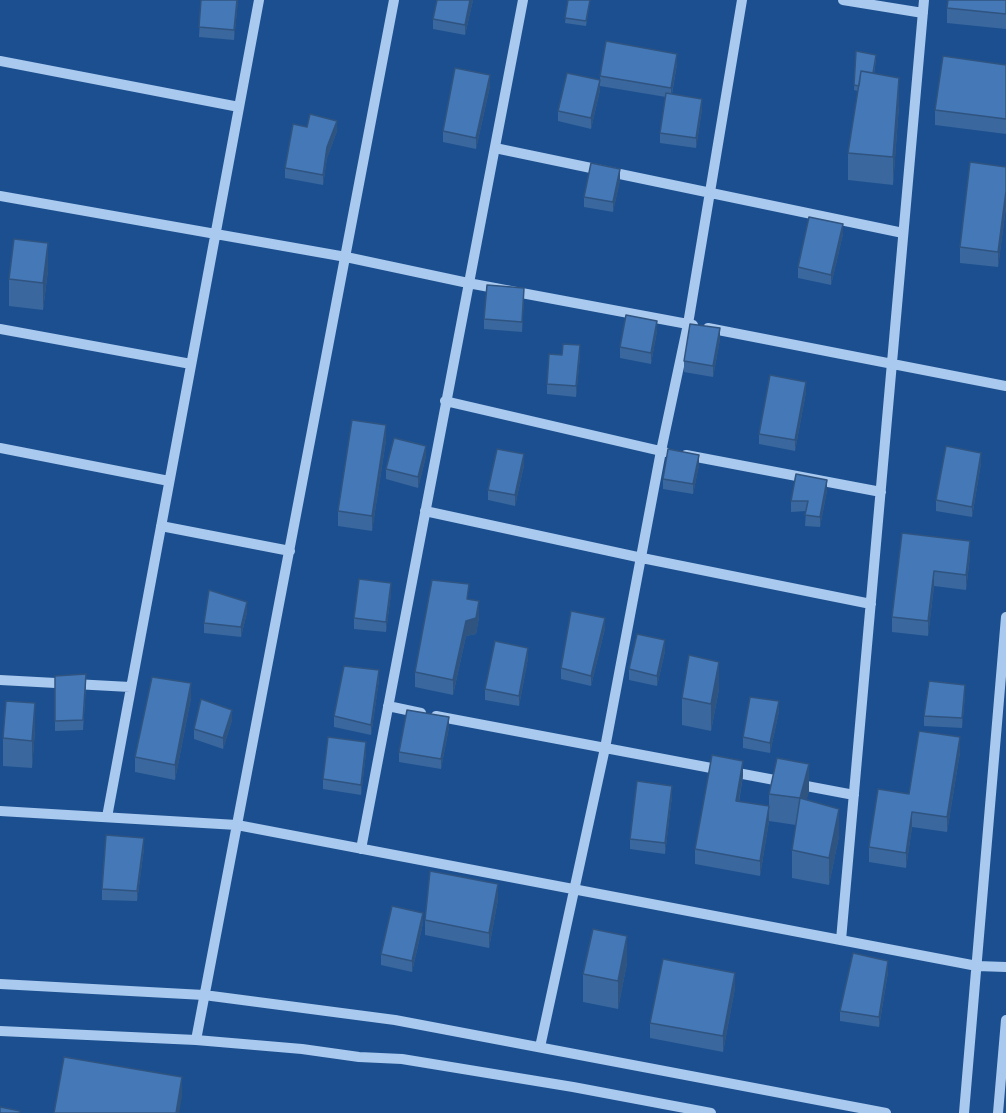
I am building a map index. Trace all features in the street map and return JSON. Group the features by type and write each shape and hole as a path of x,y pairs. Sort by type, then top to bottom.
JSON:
{"street":[{"path":"107,817 259,0"},
{"path":"196,1040 394,0"},
{"path":"361,849 523,0"},
{"path":"540,1047 605,748 661,451 688,324 742,0"},
{"path":"843,0 923,13"},
{"path":"841,940 924,0"},
{"path":"0,61 239,106"},
{"path":"495,148 903,233"},
{"path":"0,196 346,257 468,283 1006,386"},
{"path":"0,329 191,364"},
{"path":"445,401 661,451 881,492"},
{"path":"0,448 169,481"},
{"path":"425,511 871,604"},
{"path":"161,526 290,551"},
{"path":"964,1113 1006,617"},
{"path":"0,680 130,687"},
{"path":"388,706 854,795"},
{"path":"0,811 237,825 976,966 1006,967"},
{"path":"0,984 204,994 395,1020 886,1113"},
{"path":"998,1113 1006,1020"},
{"path":"0,1031 196,1040 302,1049 359,1057 402,1059 573,1087 711,1113"}],"building":[{"path":"201,0 237,0 234,30 199,27"},
{"path":"437,0 470,0 465,25 433,19"},
{"path":"568,0 590,0 586,21 565,18"},
{"path":"948,0 1006,0 1006,14 947,8"},
{"path":"606,41 677,54 671,88 600,76"},
{"path":"856,51 876,55 873,73 861,71 859,86 854,85"},
{"path":"943,56 1006,65 1006,119 935,110"},
{"path":"455,68 490,75 476,138 443,131"},
{"path":"861,71 899,78 893,157 848,153"},
{"path":"567,73 600,80 591,118 558,111"},
{"path":"666,93 702,99 696,138 660,133"},
{"path":"310,114 337,121 327,147 323,175 285,168 293,124 307,127"},
{"path":"970,162 1006,167 1006,191 998,252 960,247"},
{"path":"591,163 620,169 613,202 584,197"},
{"path":"809,217 843,224 831,275 798,267"},
{"path":"14,239 48,243 43,283 9,279"},
{"path":"487,285 524,288 522,322 484,319"},
{"path":"626,315 657,321 651,353 620,347"},
{"path":"690,324 720,328 713,366 684,361"},
{"path":"563,344 580,345 576,386 547,384 549,354 562,355"},
{"path":"770,375 806,382 795,440 759,434"},
{"path":"352,420 386,425 372,516 338,511"},
{"path":"394,438 426,446 418,477 386,469"},
{"path":"946,446 981,453 972,507 936,500"},
{"path":"497,449 524,454 515,495 488,490"},
{"path":"668,449 699,455 693,484 663,479"},
{"path":"796,474 827,480 820,517 805,515 808,501 791,501"},
{"path":"902,533 970,541 966,575 934,571 928,621 892,617"},
{"path":"359,579 391,583 386,622 354,618"},
{"path":"432,580 469,584 467,599 479,601 476,618 466,621 453,680 415,672"},
{"path":"209,590 247,602 241,627 204,623"},
{"path":"571,611 605,618 591,676 561,668"},
{"path":"637,634 665,640 657,676 629,669"},
{"path":"495,641 528,648 519,696 485,689"},
{"path":"689,655 719,662 711,704 682,698"},
{"path":"344,666 379,670 371,725 334,716"},
{"path":"86,674 83,720 55,721 55,676"},
{"path":"152,677 191,683 175,765 135,757"},
{"path":"929,681 965,685 962,718 924,716"},
{"path":"750,697 779,701 770,743 743,737"},
{"path":"201,699 232,710 223,738 194,729"},
{"path":"6,701 35,703 32,741 3,738"},
{"path":"407,710 449,717 441,759 399,752"},
{"path":"919,731 960,737 947,817 912,812 906,853 869,847 878,789 909,794"},
{"path":"328,737 366,742 361,785 323,779"},
{"path":"712,755 743,761 736,801 769,806 760,861 695,849"},
{"path":"777,758 809,764 800,798 769,794"},
{"path":"637,781 672,786 665,843 630,839"},
{"path":"800,798 839,809 829,858 792,850"},
{"path":"106,835 144,838 137,891 102,889"},
{"path":"430,871 498,884 489,933 425,920"},
{"path":"392,906 423,913 412,961 381,954"},
{"path":"593,929 627,936 618,981 583,974"},
{"path":"853,953 888,961 879,1017 840,1011"},
{"path":"663,959 735,973 723,1036 650,1023"},
{"path":"64,1057 182,1077 176,1113 54,1113"},
{"path":"0,1107 20,1111 19,1113 0,1113"}]}
